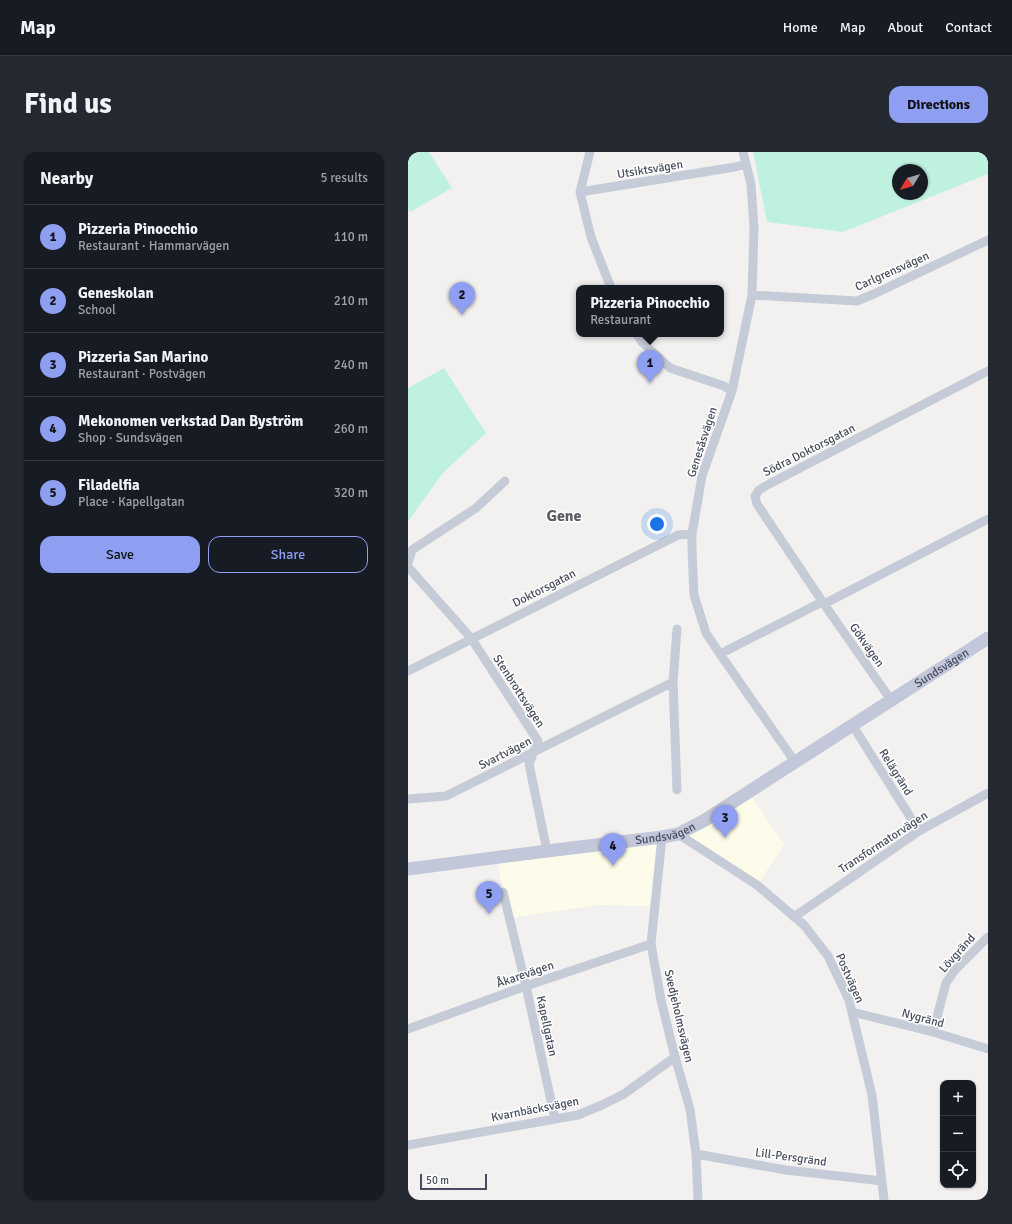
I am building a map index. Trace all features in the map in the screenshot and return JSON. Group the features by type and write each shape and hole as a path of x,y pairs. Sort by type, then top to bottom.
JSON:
{"street":[{"path":"590,152 580,192 591,237 610,285"},
{"name":"Genesåsvägen","path":"743,152 751,184 754,228 752,295 732,391 702,476 692,534 694,595 706,633 795,762"},
{"name":"Utsiktsvägen","path":"580,192 746,164"},
{"name":"Carlgrensvägen","path":"752,295 857,301 988,240"},
{"path":"639,337 642,342 670,368 724,386 732,391"},
{"name":"Södra Doktorsgatan","path":"823,603 757,504 755,496 759,490 988,371"},
{"path":"408,563 412,550 476,508 505,481"},
{"path":"720,654 988,519"},
{"name":"Doktorsgatan","path":"408,671 678,535 692,534"},
{"name":"Stenbrottsvägen","path":"408,567 471,638 538,742 529,764 547,851"},
{"name":"Gökvägen","path":"823,603 891,700"},
{"path":"677,629 673,682 677,790"},
{"name":"Sundsvägen","path":"408,869 678,834 704,820 853,726 988,638"},
{"name":"Svartvägen","path":"408,799 446,796 673,682"},
{"name":"Relägränd","path":"853,726 919,830"},
{"name":"Transformatorvägen","path":"794,916 919,830 988,793"},
{"name":"Postvägen","path":"678,834 757,885 804,925 828,956 848,998 872,1095 884,1200"},
{"name":"Svedjeholmsvägen","path":"662,837 651,944 675,1057 690,1109 696,1154 698,1200"},
{"name":"Kapellgatan","path":"503,892 526,986 555,1119"},
{"name":"Lövgränd","path":"933,1032 946,983 955,970 988,937"},
{"name":"Åkarevägen","path":"408,1029 526,986 651,944"},
{"name":"Nygränd","path":"852,1012 933,1032 988,1049"},
{"name":"Kvarnbäcksvägen","path":"408,1145 578,1114 602,1105 624,1094 675,1057"},
{"name":"Lill-Persgränd","path":"696,1154 786,1170 882,1181"}],"shaded area":[{"path":"748,792 784,845 757,885 678,834"},
{"path":"662,837 655,906 597,905 509,918 497,858"}],"green space":[{"path":"408,152 429,152 452,188 410,212 408,208"},
{"path":"753,152 988,152 988,174 928,198 928,164 892,164 892,200 923,200 843,232 767,222"},
{"path":"444,368 486,433 443,473 408,521 408,388"}],"place":[{"name":"Geneskolan","path":"462,315"},
{"name":"Pizzeria Pinocchio","path":"650,383"},
{"name":"Pizzeria San Marino","path":"725,838"},
{"name":"Mekonomen verkstad Dan Byström","path":"613,866"},
{"name":"Filadelfia","path":"489,914"}],"district":[{"name":"Gene","path":"564,515"}]}
